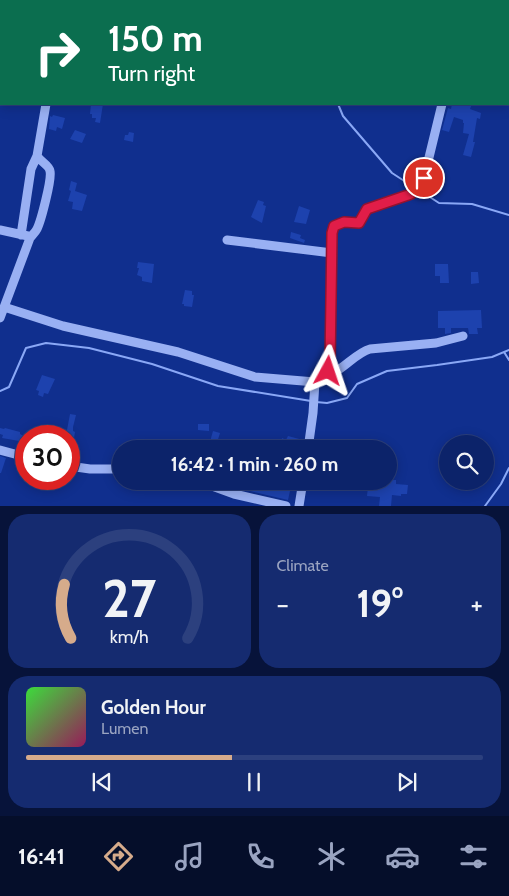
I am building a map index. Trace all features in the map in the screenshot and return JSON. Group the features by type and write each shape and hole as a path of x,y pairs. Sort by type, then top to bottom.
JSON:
{"street":[{"path":"0,318 25,236 31,169 37,156 46,105"},
{"path":"309,440 315,386 328,371 330,364 332,233 334,226 344,222 359,223 367,209 411,194 424,178 442,105"},
{"path":"0,230 25,236 36,231 41,219 50,178 50,170 37,156"},
{"path":"227,240 332,253"},
{"path":"4,307 64,326 178,352 255,377 315,386"},
{"path":"323,376 336,371 360,352 370,349 436,343 463,336"},
{"path":"0,450 15,454"},
{"path":"80,468 112,469"},
{"path":"223,490 286,506"},
{"path":"299,506 302,490"}],"building":[{"path":"91,105 103,105 100,123 95,122 96,118 92,118 92,114 90,114"},
{"path":"452,105 472,105 470,109 481,113 480,119 477,118 473,142 475,142 471,157 463,155 469,134 463,133 463,120 454,117 449,132 442,130 448,108 451,109"},
{"path":"53,115 65,118 62,129 57,127 56,131 49,129 50,116 52,117"},
{"path":"75,130 86,134 82,143 70,139"},
{"path":"129,132 134,133 133,142 124,140 125,135 128,135"},
{"path":"71,181 77,183 75,191 87,195 82,211 72,209 73,202 68,201"},
{"path":"258,200 264,202 263,205 266,206 262,223 251,217"},
{"path":"299,206 310,210 306,224 294,222"},
{"path":"291,232 301,235 300,238 305,240 304,243 290,238"},
{"path":"138,262 154,264 152,283 142,281 142,277 137,275"},
{"path":"435,264 448,264 449,283 440,283 440,276 435,276"},
{"path":"471,272 478,272 479,283 471,284"},
{"path":"185,290 192,291 192,295 194,295 192,307 182,304"},
{"path":"481,310 482,328 477,328 478,334 469,334 468,328 451,328 451,333 445,334 445,328 438,328 438,311"},
{"path":"42,375 55,379 48,394 44,393 43,397 38,395 39,391 36,390"},
{"path":"70,414 76,415 74,425 68,425"},
{"path":"198,424 209,424 209,431 198,430"},
{"path":"0,428 15,431 15,440 2,438 3,435 0,434"},
{"path":"213,431 220,433 218,440 210,440"},
{"path":"288,436 303,440 286,440"},
{"path":"0,456 6,458 1,473 0,473"},
{"path":"397,484 408,485 407,494 401,494 401,496 392,495 391,506 379,506 380,497 367,496 368,490 397,490"},
{"path":"287,490 290,491 288,500 250,491"}],"waterway":[{"path":"338,105 343,116 392,173 412,186"},
{"path":"419,190 439,203 472,204 509,215"},
{"path":"0,391 9,387 26,348 46,343 89,348 152,364 218,386 311,401"},
{"path":"316,402 327,403 347,398 357,384 387,371 492,357 509,350"},
{"path":"504,352 509,360"},
{"path":"485,506 501,484 509,468"}],"route":[{"path":"328,371 330,364 330,296 332,233 334,226 344,222 359,223 367,209 374,205 411,194 424,178"}]}
